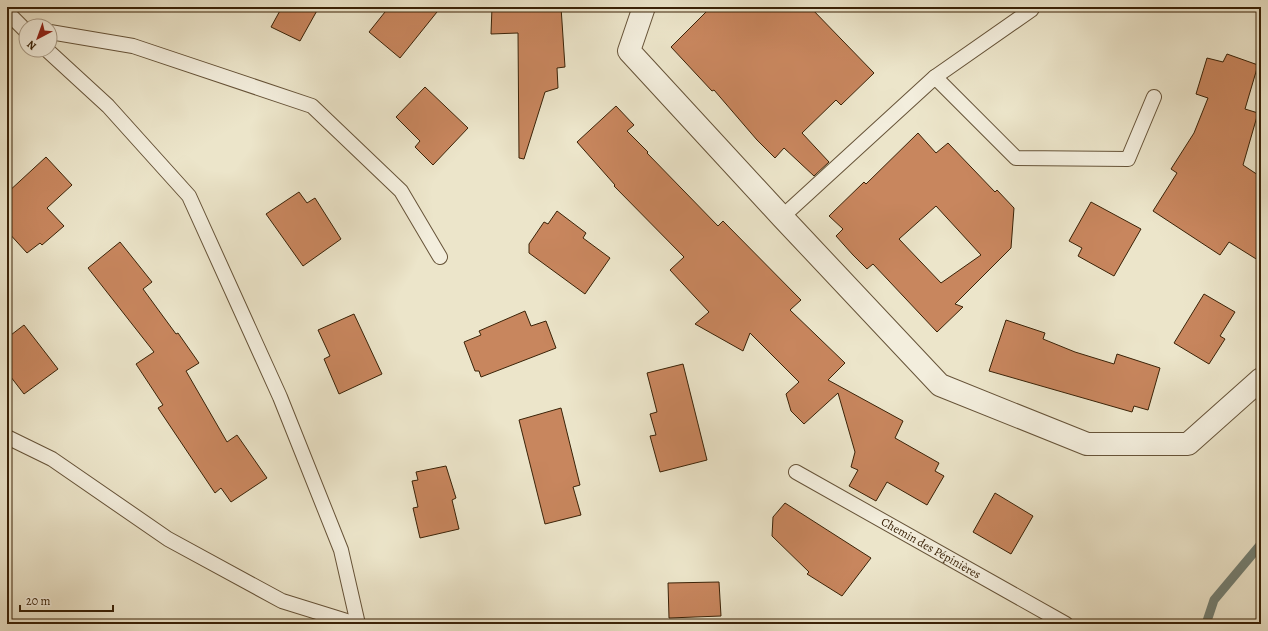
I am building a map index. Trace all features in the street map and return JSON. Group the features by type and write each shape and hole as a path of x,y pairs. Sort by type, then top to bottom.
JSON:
{"street":[{"path":"644,7 629,51 782,218 940,385 1088,444 1188,444 1261,379"}],"lane":[{"path":"782,218 935,77 1031,10 1033,7"},
{"path":"7,12 18,23"},
{"path":"58,33 133,46 312,106 401,191 440,257"},
{"path":"7,437 52,459 174,543 282,601 357,624 341,550 280,397 190,196 108,106 56,58"},
{"path":"935,77 1016,158 1128,159 1154,97"},
{"name":"Chemin des Pépinières","path":"796,472 1066,624"}],"building":[{"path":"282,7 319,7 300,41 271,27"},
{"path":"389,7 441,7 400,58 369,32"},
{"path":"492,7 561,7 565,67 557,68 558,88 545,92 524,159 519,158 518,33 491,34"},
{"path":"711,7 810,7 874,73 841,105 836,100 802,133 829,162 814,176 784,148 775,158 757,140 714,90 712,91 671,47"},
{"path":"1227,54 1258,65 1245,109 1258,113 1243,165 1261,177 1261,262 1229,242 1220,255 1153,211 1177,173 1171,169 1194,133 1208,98 1196,94 1207,58 1223,62"},
{"path":"425,87 468,128 433,165 415,147 420,141 396,117"},
{"path":"616,106 634,125 627,131 648,152 647,153 718,226 723,221 801,300 790,310 845,363 828,380 903,421 895,438 939,463 935,471 944,476 927,505 887,482 876,501 849,486 858,470 851,467 855,452 838,393 804,424 791,411 786,394 799,382 750,333 743,351 695,324 709,312 670,270 684,257 614,186 615,185 577,142"},
{"path":"918,133 936,153 948,143 995,192 997,190 1014,208 1011,248 955,304 963,307 937,332 873,264 867,269 836,236 843,229 829,216 864,182 866,184","holes":["936,206 981,255 941,283 899,239"]},
{"path":"46,157 72,185 47,208 64,226 42,245 40,243 27,253 7,231 7,193"},
{"path":"299,192 307,203 315,198 341,239 303,266 266,214"},
{"path":"1091,202 1141,229 1114,276 1078,256 1082,248 1069,241"},
{"path":"557,211 586,233 583,238 610,258 585,294 529,253 529,244 544,222 548,224"},
{"path":"120,242 152,282 143,289 176,334 178,333 199,363 186,371 227,442 237,435 267,478 231,502 221,488 215,493 158,408 163,405 136,364 154,352 88,268"},
{"path":"1204,294 1235,312 1220,336 1225,339 1209,364 1174,343"},
{"path":"525,311 531,326 546,321 556,348 481,377 479,371 475,371 464,342 481,335 479,331"},
{"path":"354,314 382,374 339,394 324,359 330,356 318,330"},
{"path":"1006,320 1045,333 1043,339 1075,352 1114,364 1117,354 1160,368 1148,410 1134,406 1132,412 989,371"},
{"path":"24,325 58,369 24,394 7,372 7,338"},
{"path":"683,364 707,460 660,472 650,436 656,435 650,414 657,412 647,373"},
{"path":"561,408 580,485 573,487 581,515 545,524 519,420"},
{"path":"446,466 456,498 452,500 459,529 420,538 413,508 418,507 412,481 418,480 416,472"},
{"path":"995,493 1033,516 1011,554 973,532"},
{"path":"785,503 871,558 842,596 807,574 809,572 772,536 773,517"},
{"path":"719,582 721,616 669,618 668,583"}],"waterway":[{"path":"1206,624 1214,600 1261,544"}]}
